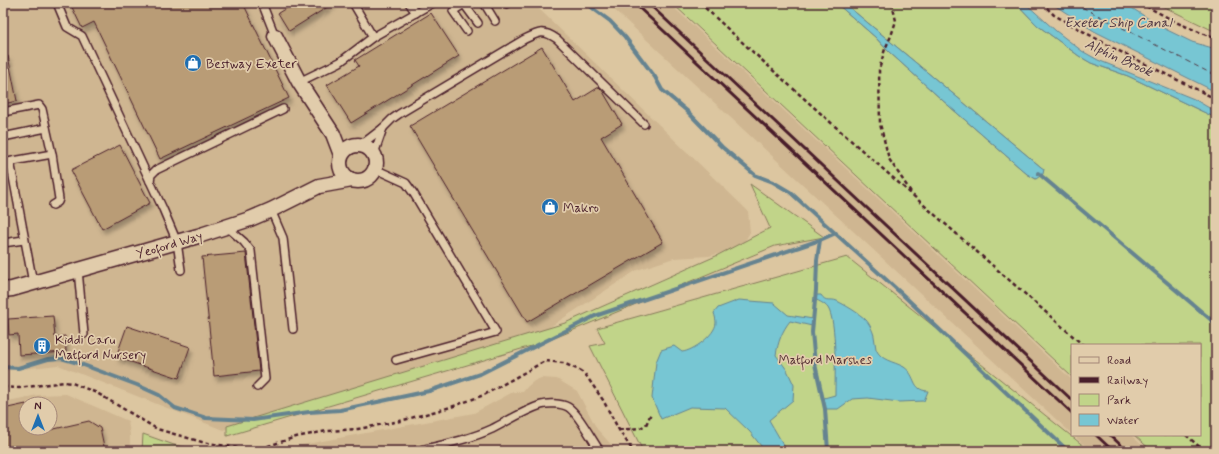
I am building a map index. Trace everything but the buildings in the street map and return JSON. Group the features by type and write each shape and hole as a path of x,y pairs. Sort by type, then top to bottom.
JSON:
{"street":[{"path":"274,36 299,82 333,134 342,142 366,147 374,154 376,164 375,169 368,177 358,181 352,180 319,186"},
{"path":"333,134 340,158 342,173 352,180"},
{"path":"319,186 332,172 348,147 357,145"},
{"name":"Yeoford Way","path":"6,291 227,227 271,210 319,186"}],"lane":[{"path":"57,3 67,27 82,36 150,181 177,242 181,270"},
{"path":"262,3 274,36"},
{"path":"353,3 373,37"},
{"path":"409,3 416,13"},
{"path":"299,82 340,62 373,37 433,3"},
{"path":"484,3 495,20"},
{"path":"467,31 453,11 457,5 464,4 478,23"},
{"path":"357,145 383,128 399,114 523,40 537,33 548,32 644,124"},
{"path":"3,112 39,105 42,109 52,154 59,199 58,202 53,204"},
{"path":"150,181 151,175 156,170 283,109"},
{"path":"3,137 46,128"},
{"path":"374,154 383,128"},
{"path":"3,163 52,154"},
{"path":"14,161 11,166 33,283"},
{"path":"375,169 406,183 496,332 396,360"},
{"path":"271,210 283,238 293,329"},
{"path":"227,227 244,242 251,251 265,379 257,387"},
{"path":"3,243 24,240"},
{"path":"78,270 84,334"},
{"path":"416,451 485,432 517,414 542,404 567,406 575,414 600,451"}],"path":[{"path":"700,3 740,41 1082,344"},
{"path":"892,3 896,21 885,49 879,70 880,124 889,159 913,195"},
{"path":"1042,3 1054,15 1113,48 1216,99"},
{"path":"1140,3 1180,24 1216,39"},
{"path":"3,387 19,388 64,382 72,383 97,394 157,429 202,442 250,450 258,449 296,436 327,431 358,429 400,421 451,407 484,395 545,361 556,362 570,365 585,374 603,400 619,430 633,451"},
{"path":"619,430 640,428 646,425 651,413"},
{"path":"1187,436 1204,451"}],"shaded area":[{"path":"3,3 533,3 748,211 750,232 741,248 709,256 674,258 637,270 536,336 223,430 58,365 3,371"},
{"path":"607,3 669,3 1071,379 1071,433"},
{"path":"541,378 557,379 577,391 597,429 617,451 285,451 285,448 474,413 513,392 523,392 534,381"},
{"path":"66,394 128,421 130,451 3,451 3,402 18,399 18,436 58,436 58,396 33,396"},
{"path":"1074,436 1132,436 1148,451 1091,451"}],"green space":[{"path":"672,3 836,3 875,37 888,51 941,99 1027,174 1036,179 1041,167 844,3 1016,3 1037,25 1091,63 1128,76 1216,118 1216,451 1152,451 1135,436 1201,436 1201,344 1071,344 1071,376"},
{"path":"1156,3 1216,3 1216,32"},
{"path":"750,184 824,237 775,246 545,342 227,436 227,426 565,323 716,256 770,228"},
{"name":"Matford Marshes","path":"847,257 1090,451 643,451 590,346 605,343 597,328"},
{"path":"143,434 174,445 205,451 142,451"}],"water":[{"path":"836,3 844,3 1044,169 1043,174 1036,179 1027,174 941,99 888,51 875,37"},
{"path":"1016,3 1025,3 1056,31 1082,51 1098,60 1194,99 1216,112 1216,118 1128,76 1091,63 1037,25"},
{"name":"Exeter Ship Canal","path":"1051,3 1124,3 1163,28 1192,42 1216,49 1216,92 1094,31"},
{"path":"815,295 821,295 826,300 835,300 856,312 866,320 873,332 878,353 884,358 904,367 911,374 919,388 928,391 924,401 899,402 868,398 852,399 838,409 825,409 824,398 835,395 833,325 828,308 815,299"},
{"path":"739,300 774,303 788,315 813,319 812,326 790,321 779,341 776,355 787,370 794,385 793,400 769,420 787,451 765,451 750,432 725,408 690,407 661,419 652,398 656,362 661,350 674,346 682,352 697,346 708,337 715,328 716,322 714,313 718,308"}],"waterway":[{"path":"587,3 610,21 625,37 655,77 662,90 687,111 722,147 755,175 773,182 790,192 903,295 1068,451"},
{"path":"1038,173 1216,324"},
{"path":"828,451 825,409 815,364 812,332 817,260 820,240 836,233"},
{"path":"3,367 18,368 48,359 61,358 137,385 159,395 175,408 206,418 253,420 309,412 340,410 429,391 480,374 595,316 820,240"}],"ferry route":[{"path":"1074,3 1216,76"}],"railway":[{"path":"634,3 1071,412"},
{"path":"648,3 1071,399"},
{"path":"1097,436 1113,451"},
{"path":"1111,436 1127,451"}],"place":[{"name":"Bestway Exeter","path":"193,63"},
{"name":"Makro","path":"550,207"},
{"name":"Kiddi Caru Matford Nursery","path":"42,346"}],"water label":[{"name":"Alphin Brook","path":"1119,57"}]}
